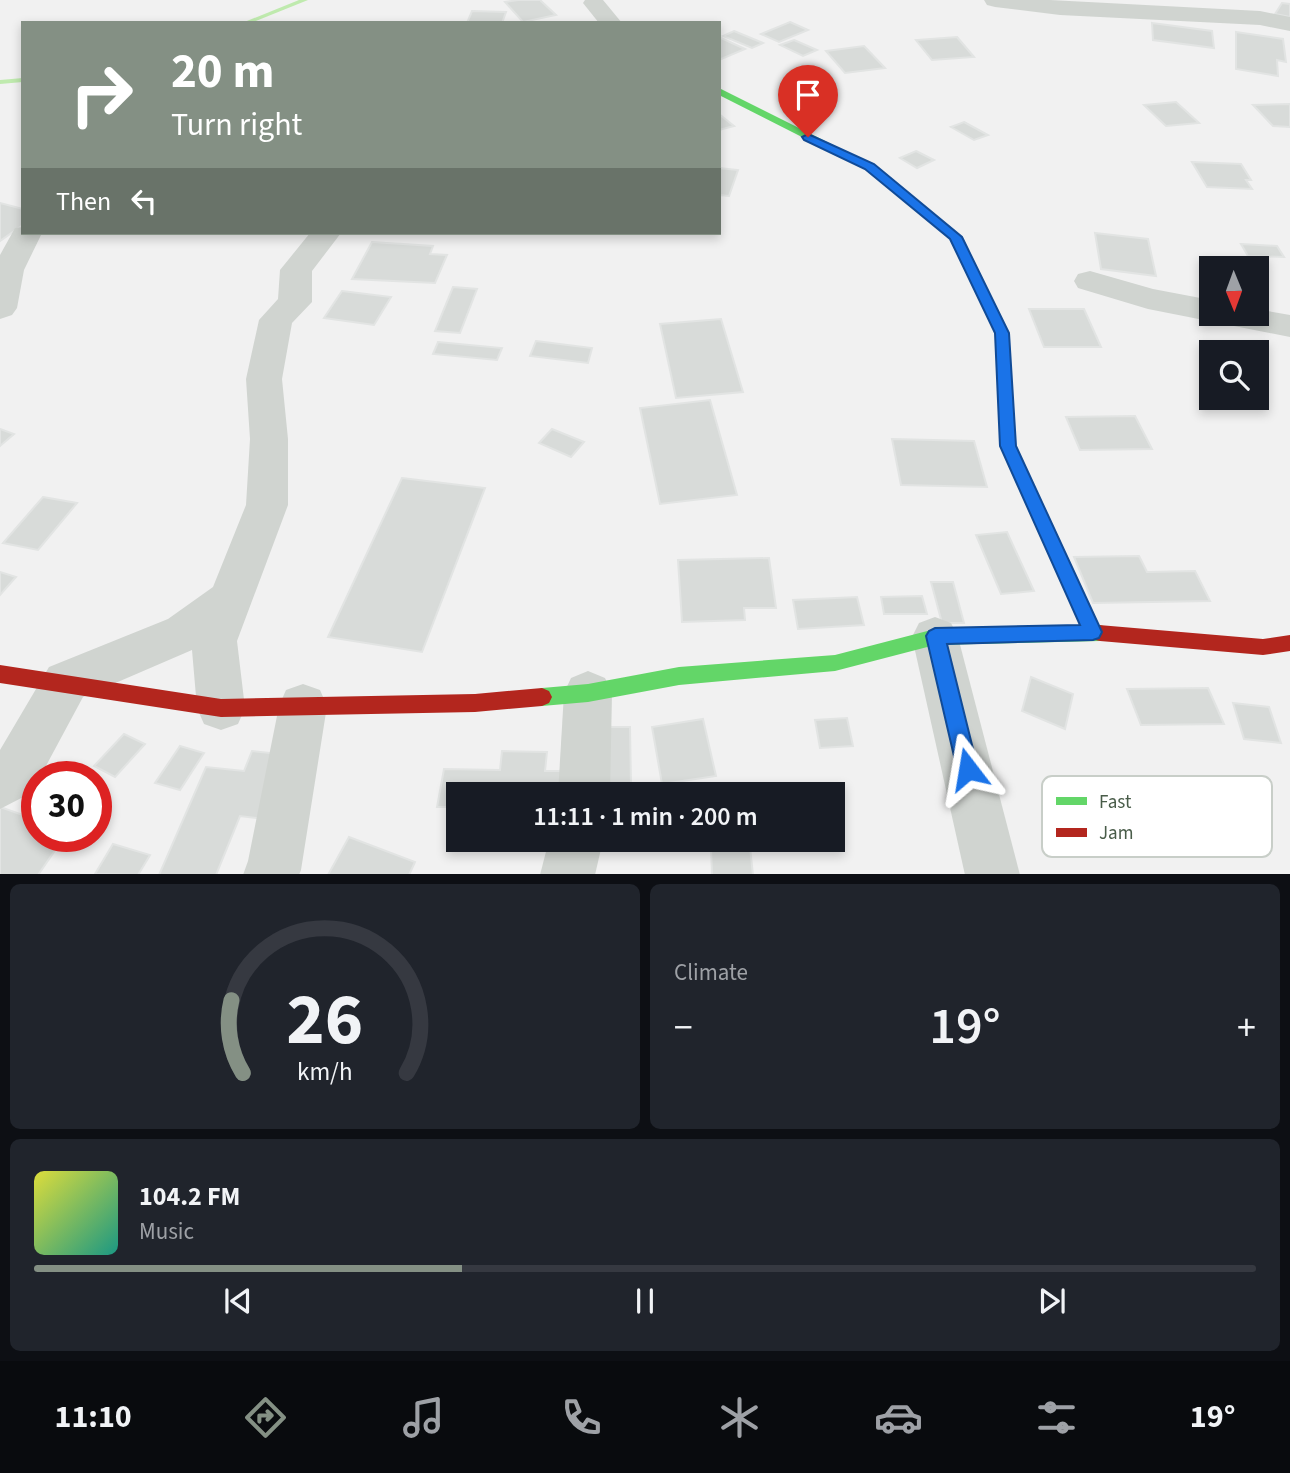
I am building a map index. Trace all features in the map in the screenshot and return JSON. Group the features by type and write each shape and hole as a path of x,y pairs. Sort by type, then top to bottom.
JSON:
{"street":[{"path":"995,0 1059,8 1265,9 1290,24"},
{"path":"594,4 609,21"},
{"path":"721,92 869,167 956,237 1002,333 1008,446 1093,632"},
{"path":"0,308 8,270 26,235"},
{"path":"221,708 214,640 267,505 269,439 264,379 276,320 295,302 296,270 324,235"},
{"path":"1090,281 1148,299 1199,309"},
{"path":"1269,322 1290,326"},
{"path":"0,784 13,776 66,682 184,633 230,599"},
{"path":"0,674 66,682 221,708 475,703 587,693 679,676 835,663 935,636 1093,632 1263,647 1290,643"},
{"path":"935,636 993,874"},
{"path":"584,782 587,693"},
{"path":"270,874 274,870 303,706"},
{"path":"567,874 573,852"}],"building":[{"path":"540,0 556,15 522,21 505,2"},
{"path":"1282,3 1290,4 1290,17 1275,14"},
{"path":"472,11 506,12 503,21 468,21"},
{"path":"790,22 808,30 779,42 761,34"},
{"path":"1152,23 1212,31 1214,48 1153,40"},
{"path":"734,31 763,43 752,48 723,36"},
{"path":"1236,32 1283,39 1286,62 1277,60 1278,76 1236,69"},
{"path":"957,37 974,57 932,60 916,40"},
{"path":"721,38 745,49 721,59"},
{"path":"794,40 817,50 803,56 780,45"},
{"path":"864,46 885,68 845,73 826,51"},
{"path":"1176,102 1199,123 1166,126 1144,105"},
{"path":"1290,104 1290,127 1273,126 1253,105"},
{"path":"721,116 734,126 721,129"},
{"path":"964,122 988,135 974,140 951,127"},
{"path":"916,151 934,160 917,168 900,158"},
{"path":"1192,162 1241,164 1251,180 1246,180 1252,189 1207,187"},
{"path":"721,168 738,170 729,196 721,195"},
{"path":"0,203 21,208 21,226 0,241"},
{"path":"1095,233 1148,239 1156,276 1101,269"},
{"path":"372,242 433,246 430,254 447,255 435,283 352,279"},
{"path":"1241,244 1277,246 1284,257 1269,256 1248,256"},
{"path":"453,287 477,289 460,333 435,331"},
{"path":"342,291 391,297 374,325 324,318"},
{"path":"1029,309 1084,309 1101,347 1044,347"},
{"path":"721,319 743,392 676,398 660,324"},
{"path":"536,341 592,348 588,363 530,356"},
{"path":"438,342 502,348 497,360 433,354"},
{"path":"710,400 737,495 660,504 640,408"},
{"path":"1135,416 1152,449 1080,450 1066,417"},
{"path":"0,429 14,434 0,446"},
{"path":"552,429 584,442 571,457 539,443"},
{"path":"892,439 974,441 987,487 901,485"},
{"path":"402,478 485,488 422,652 328,637"},
{"path":"43,497 77,503 38,550 3,543"},
{"path":"1007,532 1034,591 1001,594 976,535"},
{"path":"1139,556 1147,572 1195,571 1210,601 1093,603 1074,557"},
{"path":"769,558 776,608 744,608 745,620 682,622 678,560"},
{"path":"0,572 16,577 0,595"},
{"path":"931,582 953,582 964,623 942,623"},
{"path":"922,596 927,614 884,614 881,597"},
{"path":"857,597 864,625 798,629 793,600"},
{"path":"1031,677 1073,694 1065,729 1022,711"},
{"path":"1208,688 1224,724 1141,725 1127,689"},
{"path":"1233,703 1269,707 1281,743 1244,739"},
{"path":"847,718 853,746 820,748 815,720"},
{"path":"703,719 716,776 662,782 652,727"},
{"path":"595,727 630,727 631,782 595,782"},
{"path":"124,734 145,744 115,777 112,775 112,761 99,761"},
{"path":"180,746 204,753 180,790 155,783"},
{"path":"252,751 289,755 265,819 240,816 216,874 159,874 206,767 244,771"},
{"path":"502,751 547,752 545,771 570,771 570,782 446,782 446,807 437,807 444,769 500,770"},
{"path":"0,807 21,814 21,852 54,852 39,874 0,874"},
{"path":"349,837 415,862 409,874 329,874"},
{"path":"113,844 150,855 139,874 95,874 108,852 112,852"},
{"path":"711,852 751,852 753,874 712,874"}],"waterway":[{"path":"250,21 305,0"},
{"path":"0,82 21,80"}],"traffic: fast":[{"path":"721,92 869,167 950,232"},
{"path":"542,697 588,693 679,676 835,663 935,637 1100,633"}],"traffic: jam":[{"path":"950,232 956,237 1002,333 1008,446 1093,632"},
{"path":"1100,633 1263,647 1290,643"},
{"path":"0,674 221,708 475,703 542,697"}],"route":[{"path":"808,137 869,167 956,237 1002,333 1008,446 1093,632 935,636 968,769"}]}
